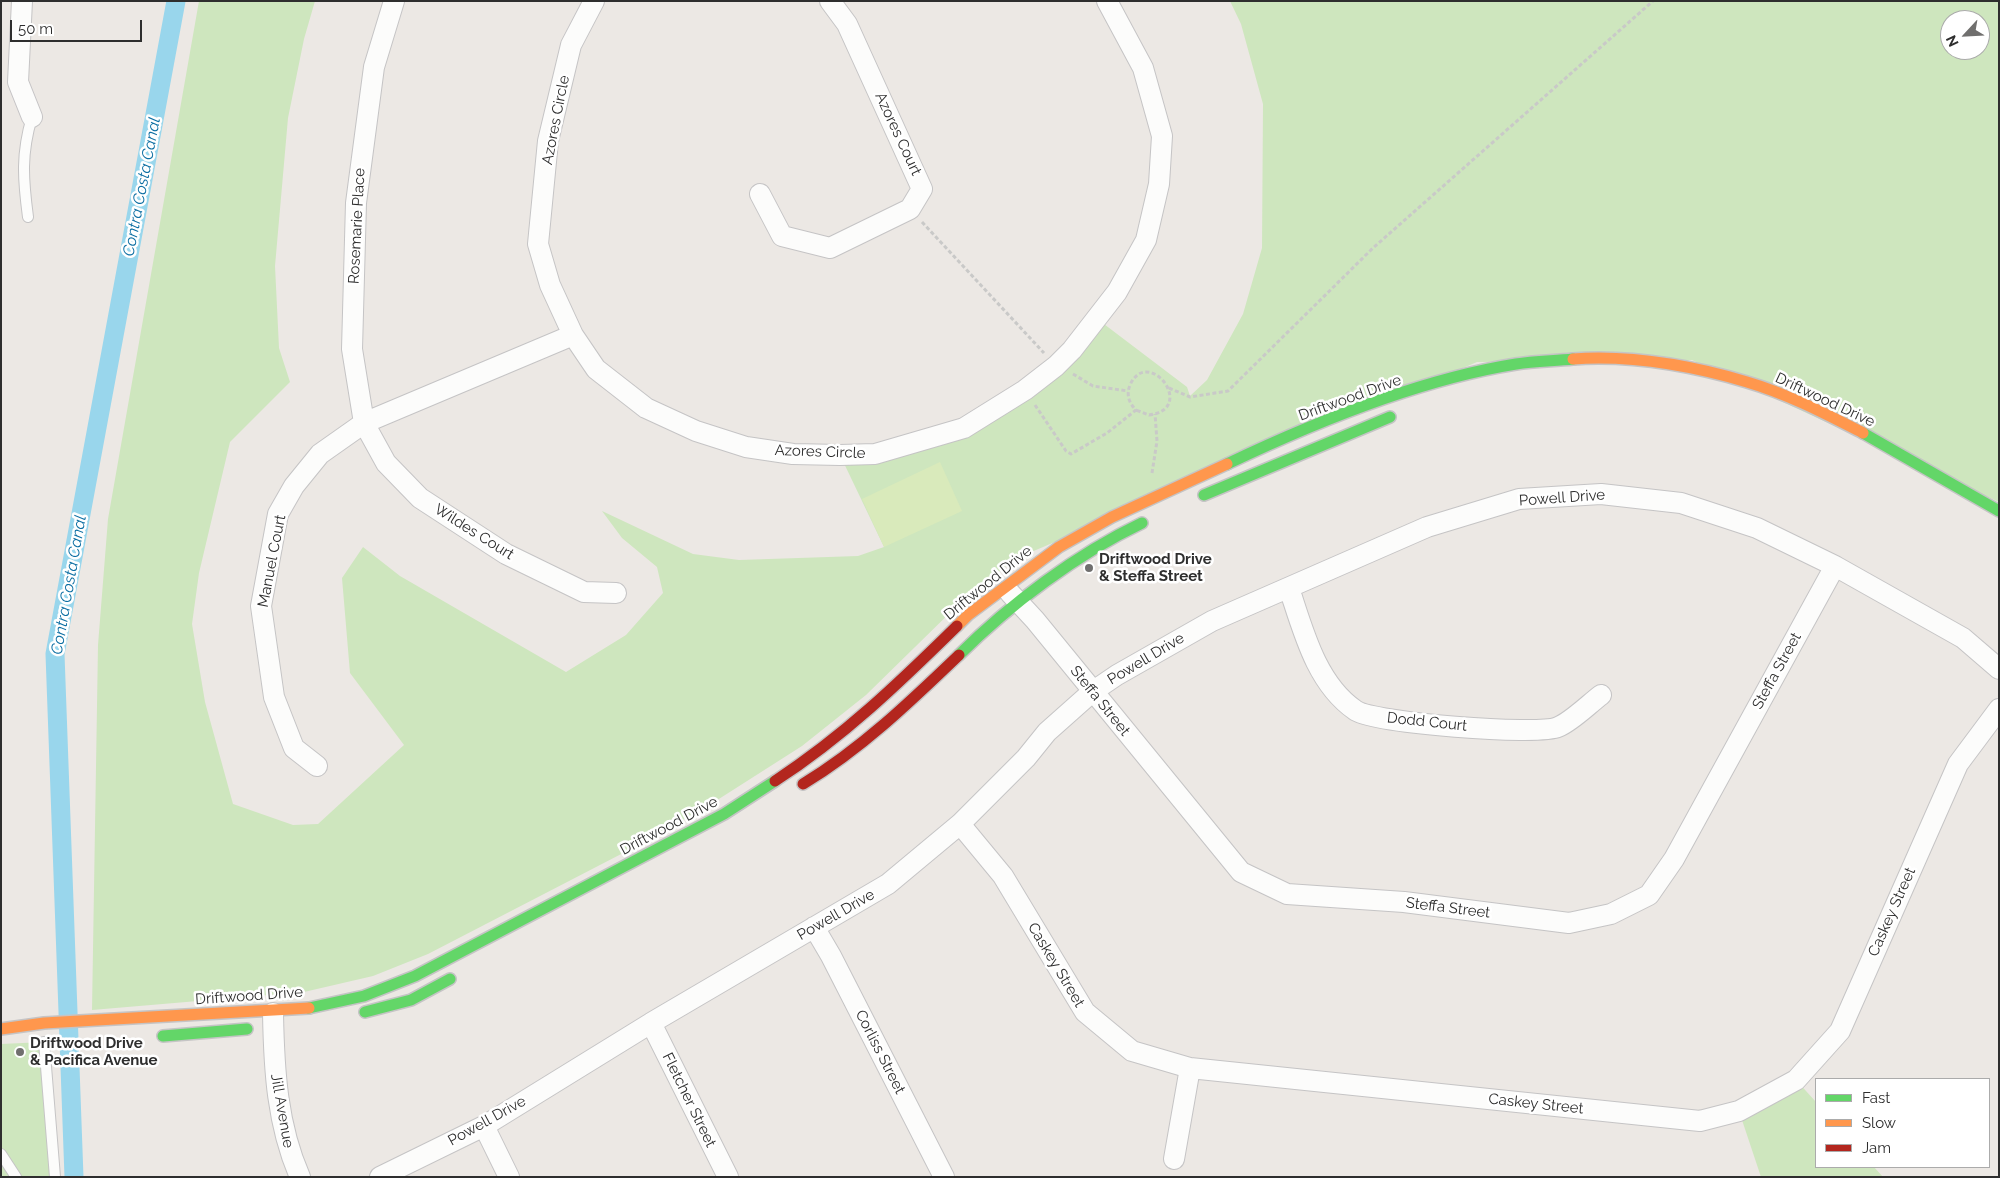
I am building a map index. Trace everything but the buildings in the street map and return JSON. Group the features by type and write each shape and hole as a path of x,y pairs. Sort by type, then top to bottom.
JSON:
{"street":[{"path":"22,1 18,82 32,117"},
{"name":"Rosemarie Place","path":"364,423 352,349 356,203 374,67 394,1"},
{"name":"Azores Court","path":"830,1 847,24 922,189 910,209"},
{"name":"Azores Circle","path":"591,2 571,45 548,141 538,244 550,284 573,335 596,369 646,408 696,432 746,447 793,454 875,454 964,428 1025,390 1056,366 1072,350 1117,292 1146,240 1160,184 1162,136 1143,68 1107,1"},
{"path":"760,194 782,236 830,248 910,209"},
{"name":"Manuel Court","path":"317,766 294,748 274,698 261,606 278,514 294,486 320,454 364,423 573,335"},
{"name":"Driftwood Drive","path":"151,1036 269,1024 300,1010 364,996 415,976 724,814 817,754 889,693 968,615 1004,586 1059,547 1148,500 1249,453 1343,415 1439,381 1517,364 1579,359 1635,361 1689,369 1748,382 1803,403 1862,433 1999,511"},
{"name":"Driftwood Drive","path":"1193,500 1397,414"},
{"name":"Wildes Court","path":"364,423 386,463 420,498 506,554 584,592 616,593"},
{"name":"Powell Drive","path":"380,1177 484,1126 651,1023 888,884 960,824 1026,758 1047,732 1092,692 1117,675 1212,620 1427,527 1519,499 1601,494 1681,502 1757,528 1835,566 1963,638 1999,669"},
{"path":"796,789 836,764 900,711 987,627 1059,573 1123,532 1149,520"},
{"name":"Steffa Street","path":"1004,586 1021,603 1241,872 1287,894 1404,902 1569,923 1611,914 1649,895 1674,859 1835,566"},
{"name":"Dodd Court","path":"1289,588 1307,643 1325,677 1330,686 1356,711 1394,721 1494,729 1558,728 1601,695"},
{"name":"Caskey Street","path":"960,824 1003,876 1085,1012 1132,1051 1190,1068 1700,1121 1739,1111 1796,1080 1840,1031 1958,764 1999,709"},
{"name":"Corliss Street","path":"814,928 831,956 944,1177"},
{"path":"356,1015 411,1000 463,972"},
{"name":"Driftwood Drive","path":"1,1029 44,1023 206,1014 269,1024"},
{"name":"Fletcher Street","path":"651,1023 728,1177"},
{"name":"Jill Avenue","path":"269,1024 276,1088 291,1156 300,1177"},
{"path":"1174,1160 1190,1068"},
{"path":"484,1126 509,1177"}],"lane":[{"path":"28,217 22,172 24,142 32,117"},
{"path":"44,1042 55,1177"},
{"path":"1,1154 13,1175"}],"path":[{"path":"1169,388 1168,402 1165,408 1155,414 1142,414 1136,410 1128,398 1128,391 1134,379 1147,373 1160,376 1169,388 1190,397 1228,391 1373,248 1653,1"},
{"path":"910,209 1056,366 1093,386 1128,391"},
{"path":"1025,390 1066,451 1070,454 1107,433 1136,410"},
{"path":"1148,500 1157,441 1155,414"}],"green space":[{"path":"199,1 315,1 304,39 288,118 275,266 279,348 290,382 230,442 199,573 192,624 205,702 233,804 293,825 318,824 404,745 350,673 342,578 363,547 400,576 566,672 626,635 663,593 657,567 622,538 602,511 693,554 739,560 858,556 884,547 840,455 964,428 1025,390 1096,318 1187,387 1190,396 1207,380 1243,314 1262,248 1263,104 1241,24 1230,1 1999,1 1999,502 1692,360 1477,362 1029,553 1026,550 963,600 866,695 802,746 711,804 627,851 428,954 373,976 304,992 92,1010 98,645 108,519"},
{"path":"940,462 962,511 884,547 862,499"},
{"path":"44,1042 55,1177 1,1177 1,1044"},
{"path":"1796,1080 1815,1101 1815,1168 1875,1168 1883,1177 1761,1177 1739,1111"}],"waterway":[{"name":"Contra Costa Canal","path":"74,1177 55,654 176,1"}],"traffic: fast":[{"path":"1227,464 1331,418 1406,391 1480,371 1523,363 1573,359"},
{"path":"1204,495 1390,417"},
{"path":"1863,433 1999,511"},
{"path":"959,655 1000,617 1045,582 1093,550 1142,523"},
{"path":"309,1008 364,996 415,976 724,814 775,781"},
{"path":"365,1012 411,1000 450,979"},
{"path":"163,1036 247,1029"}],"traffic: slow":[{"path":"1573,359 1639,360 1726,376 1792,398 1863,433"},
{"path":"957,626 968,615 1059,547 1112,517 1227,464"},
{"path":"1,1029 44,1023 309,1008"}],"traffic: jam":[{"path":"775,781 848,727 957,626"},
{"path":"803,784 865,740 959,655"}],"place":[{"name":"Driftwood Drive & Steffa Street","path":"1089,568"},
{"name":"Driftwood Drive & Pacifica Avenue","path":"20,1052"}]}
